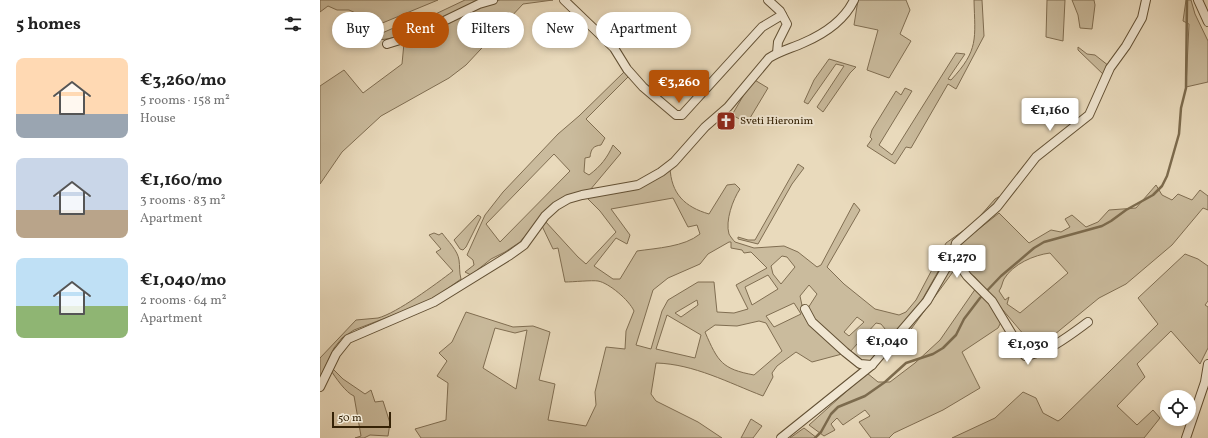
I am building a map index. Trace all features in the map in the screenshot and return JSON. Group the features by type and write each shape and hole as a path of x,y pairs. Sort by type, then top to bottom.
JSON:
{"street":[{"path":"387,44 413,36 478,4 493,0"},
{"path":"564,0 614,48 627,69 643,87 676,115 682,115 762,27 782,15"},
{"path":"768,0 782,15 787,24 778,42 777,52"},
{"path":"320,387 336,354 348,339 434,302 510,255 524,245 541,220 556,206 568,199 582,195 638,185 661,172 674,162 705,127 728,107 763,64 777,52 804,43 832,27 848,11 854,0"},
{"path":"781,438 872,365 927,301 953,256 956,243 997,207 1036,157 1089,115 1110,68 1126,46 1142,18 1146,0"},
{"path":"1198,0 1208,22"},
{"path":"953,256 967,276 992,301 1025,356 1032,355 1065,339 1088,322"},
{"path":"805,309 812,322 845,352 860,364 872,365"},
{"path":"1186,438 1205,382 1208,364"}],"shaded area":[{"path":"320,0 438,0 409,12 392,12 392,19 384,22 384,12 353,12 349,10 337,10 328,6 320,12"},
{"path":"465,0 483,0 449,16 449,12 440,12"},
{"path":"500,0 553,0 523,4 516,12 467,12 479,6"},
{"path":"858,0 906,0 910,10 900,34 911,41 889,78 867,70 878,30 854,25"},
{"path":"974,0 982,0 984,36 956,89 948,84 911,148 906,147 895,164 867,146 872,139 870,137 872,130 896,91 901,95 905,88 912,91 879,145 892,155 956,53 965,54 948,79 951,80 960,70 971,52 975,35"},
{"path":"1047,0 1065,0 1063,41 1046,37"},
{"path":"1072,0 1094,0 1095,5 1092,29 1080,28 1078,15"},
{"path":"1186,0 1191,0 1195,14 1208,41 1208,82 1186,87 1189,24 1183,21"},
{"path":"457,17 457,48 482,48 466,65 449,78 381,116 342,152 320,184 320,86 344,70 363,93 402,64 404,48 449,48 449,21"},
{"path":"392,29 392,38 384,39 384,32"},
{"path":"1078,47 1087,54 1095,55 1109,66 1106,77 1078,50"},
{"path":"829,59 856,67 850,73 823,112 817,107 844,66 836,64 808,104 804,102 814,80"},
{"path":"624,72 630,75 586,119 605,138 601,145 593,148 590,157 585,158 584,172 589,175 597,168 606,158 613,145 621,153 590,190 540,218 520,242 491,259 471,275 465,272 474,265 473,260 467,255 485,215 503,192 558,134 579,116","holes":["554,154 570,171 500,242 486,224"]},
{"path":"753,79 768,88 747,123 732,115"},
{"path":"798,164 804,168 792,184 758,244 738,239 738,237 748,240 755,240"},
{"path":"670,167 673,185 676,192 693,208 709,214 727,185 735,184 740,189 730,210 728,229 729,234 735,242 754,248 784,246 798,252 817,267 821,265 854,203 860,210 827,267 844,284 875,309 899,315 906,312 916,300 946,243 974,223 995,199 1013,189 953,245 918,307 907,321 890,335 881,324 876,323 849,353 817,323 808,308 817,294 809,285 800,296 803,310 842,354 812,362 796,352 777,366 772,373 773,377 763,396 698,370 670,364 656,363 651,394 656,401 698,422 722,438 421,438 415,429 446,420 448,383 437,376 447,361 439,353 452,342 466,312 513,327 533,326 550,332 539,380 555,384 548,420 586,426 596,405 595,392 606,347 625,349 626,331 634,311 623,297 613,288 602,282 565,282 558,248 553,249 542,226 545,221 586,264 616,232 600,211 586,197 640,188","holes":["673,198 688,227 697,225 700,234 686,242 662,248 637,251 620,279 613,279 594,266 616,238 627,244 630,235 611,209","729,242 731,242 731,248 742,250 744,253 751,252 767,268 736,285 748,309 734,313 717,312 714,282 698,282 668,300 662,311 651,349 636,345 653,290 668,278 700,264 708,254","782,256 787,257 795,267 781,284 773,274 771,266","768,275 778,289 752,305 745,287","697,300 698,305 681,317 675,313","794,303 801,314 774,327 766,316","667,315 701,335 695,358 656,349","857,317 864,322 849,336 844,332","759,321 766,323 782,351 754,375 743,373 728,367 722,362 714,351 705,332 715,325 737,326","495,328 515,333 527,330 516,389 483,368"]},
{"path":"1156,185 1162,195 1172,200 1178,194 1192,200 1200,190 1208,196 1208,210 1203,208 1172,245 1126,284 1099,298 1049,339 1038,344 1030,342 975,277 962,269 956,255 958,247 965,240 999,213 1029,243 1051,230 1061,232 1070,227 1065,219 1072,215 1086,227 1098,222 1109,210 1136,208","holes":["1050,253 1068,273 1020,313 1007,304 1009,297 1005,300 999,291 1004,279 1013,269 1024,261 1044,254"]},
{"path":"478,215 481,217 466,247 463,250 460,249 454,240"},
{"path":"434,233 439,235 442,233 455,250 459,260 461,279 430,301 354,330 342,338 334,348 320,378 320,358 356,320 378,318 386,315 416,298 453,271 436,252 441,249 429,235"},
{"path":"1185,254 1198,259 1208,266 1208,301 1205,305 1208,307 1208,348 1200,364 1171,331 1137,364 1145,377 1117,406 1137,425 1153,410 1160,418 1144,438 952,438 995,418 1023,392 1036,398 1043,413 1058,421 1061,419 1158,324 1138,298"},
{"path":"949,265 955,269 909,332 906,329"},
{"path":"976,288 986,297 1002,320 998,328 962,352 980,388 943,410 894,433 889,438 871,438 859,422 870,416 865,410 843,425 837,418 831,424 835,430 824,436 809,425 867,373 878,382 890,382 915,363 940,340"},
{"path":"331,367 343,379 365,394 371,390 375,402 383,401 390,423 388,436 370,435 364,438 355,438 361,436 354,396 341,384 330,369"},
{"path":"751,419 762,426 753,438 741,438"},
{"path":"804,428 817,438 790,438"}],"waterway":[{"path":"815,438 821,432 831,414 838,407 865,396 885,382 906,363 933,354 943,348 956,335 964,319 980,298 1001,276 1034,248 1044,242 1102,226 1126,210 1153,195 1162,186 1167,176 1179,134 1181,108 1186,88 1187,0"}],"place":[{"name":"Sveti Hieronim","path":"726,121"}]}
